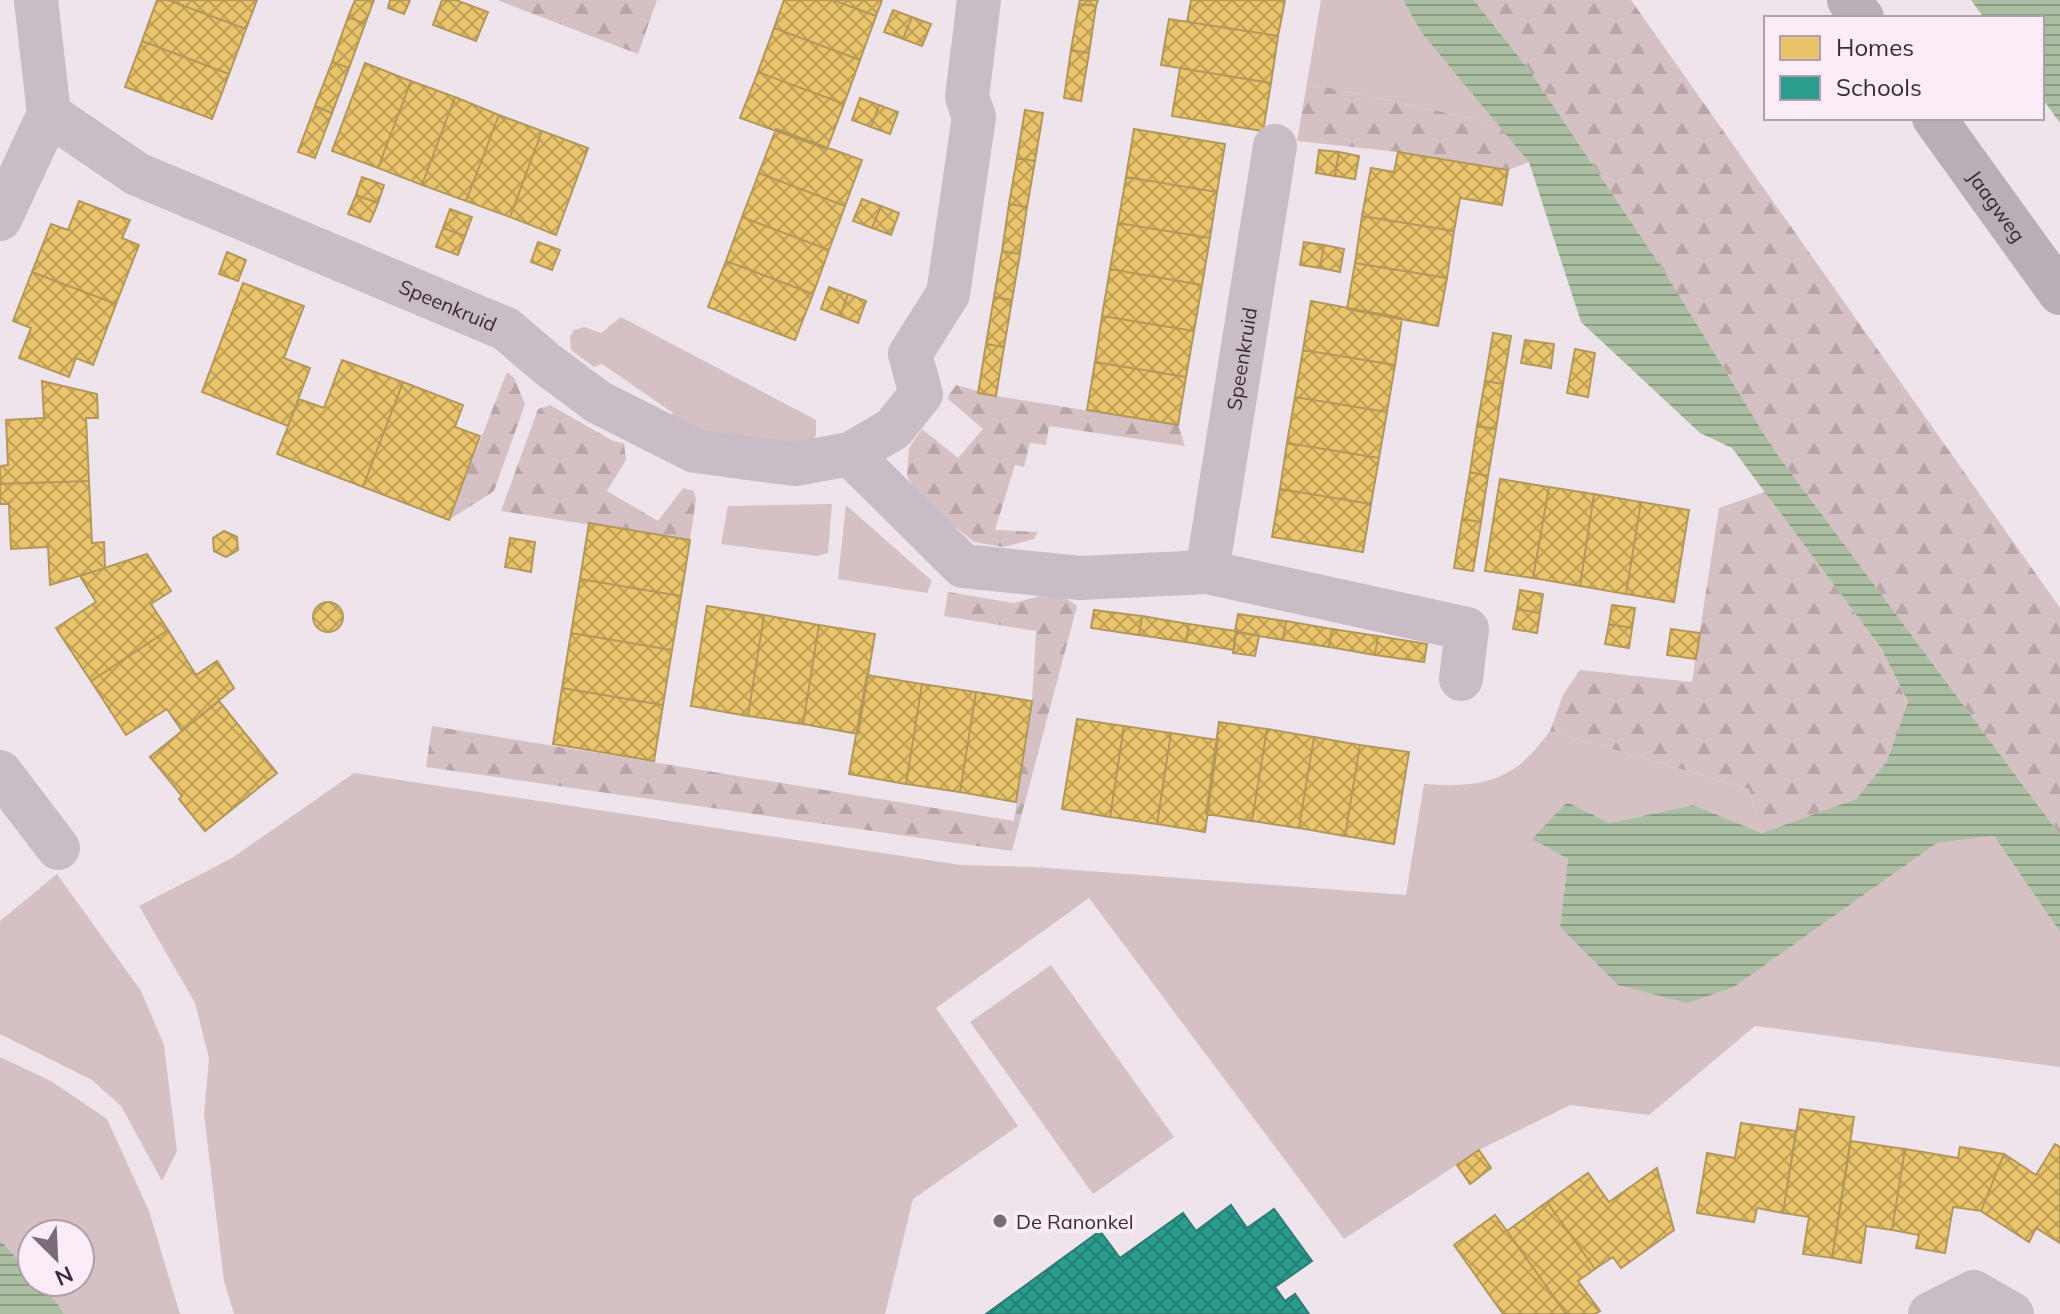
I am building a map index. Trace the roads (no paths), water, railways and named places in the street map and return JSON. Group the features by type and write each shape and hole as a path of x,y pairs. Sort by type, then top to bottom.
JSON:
{"main road":[{"name":"Jaagweg","path":"1935,120 2060,293"}],"street":[{"path":"0,219 49,114 36,0"},
{"name":"Speenkruid","path":"49,114 137,174 506,329 598,402 695,451 795,464 850,454 893,429 921,394 910,354 948,294 974,117 967,97 979,0"},
{"name":"Speenkruid","path":"1207,572 1275,146"},
{"path":"850,454 963,566 1080,578 1207,572 1467,629 1461,679"},
{"path":"0,772 58,848"},
{"path":"1930,1314 1974,1292 2012,1314"}],"place":[{"name":"De Ranonkel","path":"1000,1221"}]}
